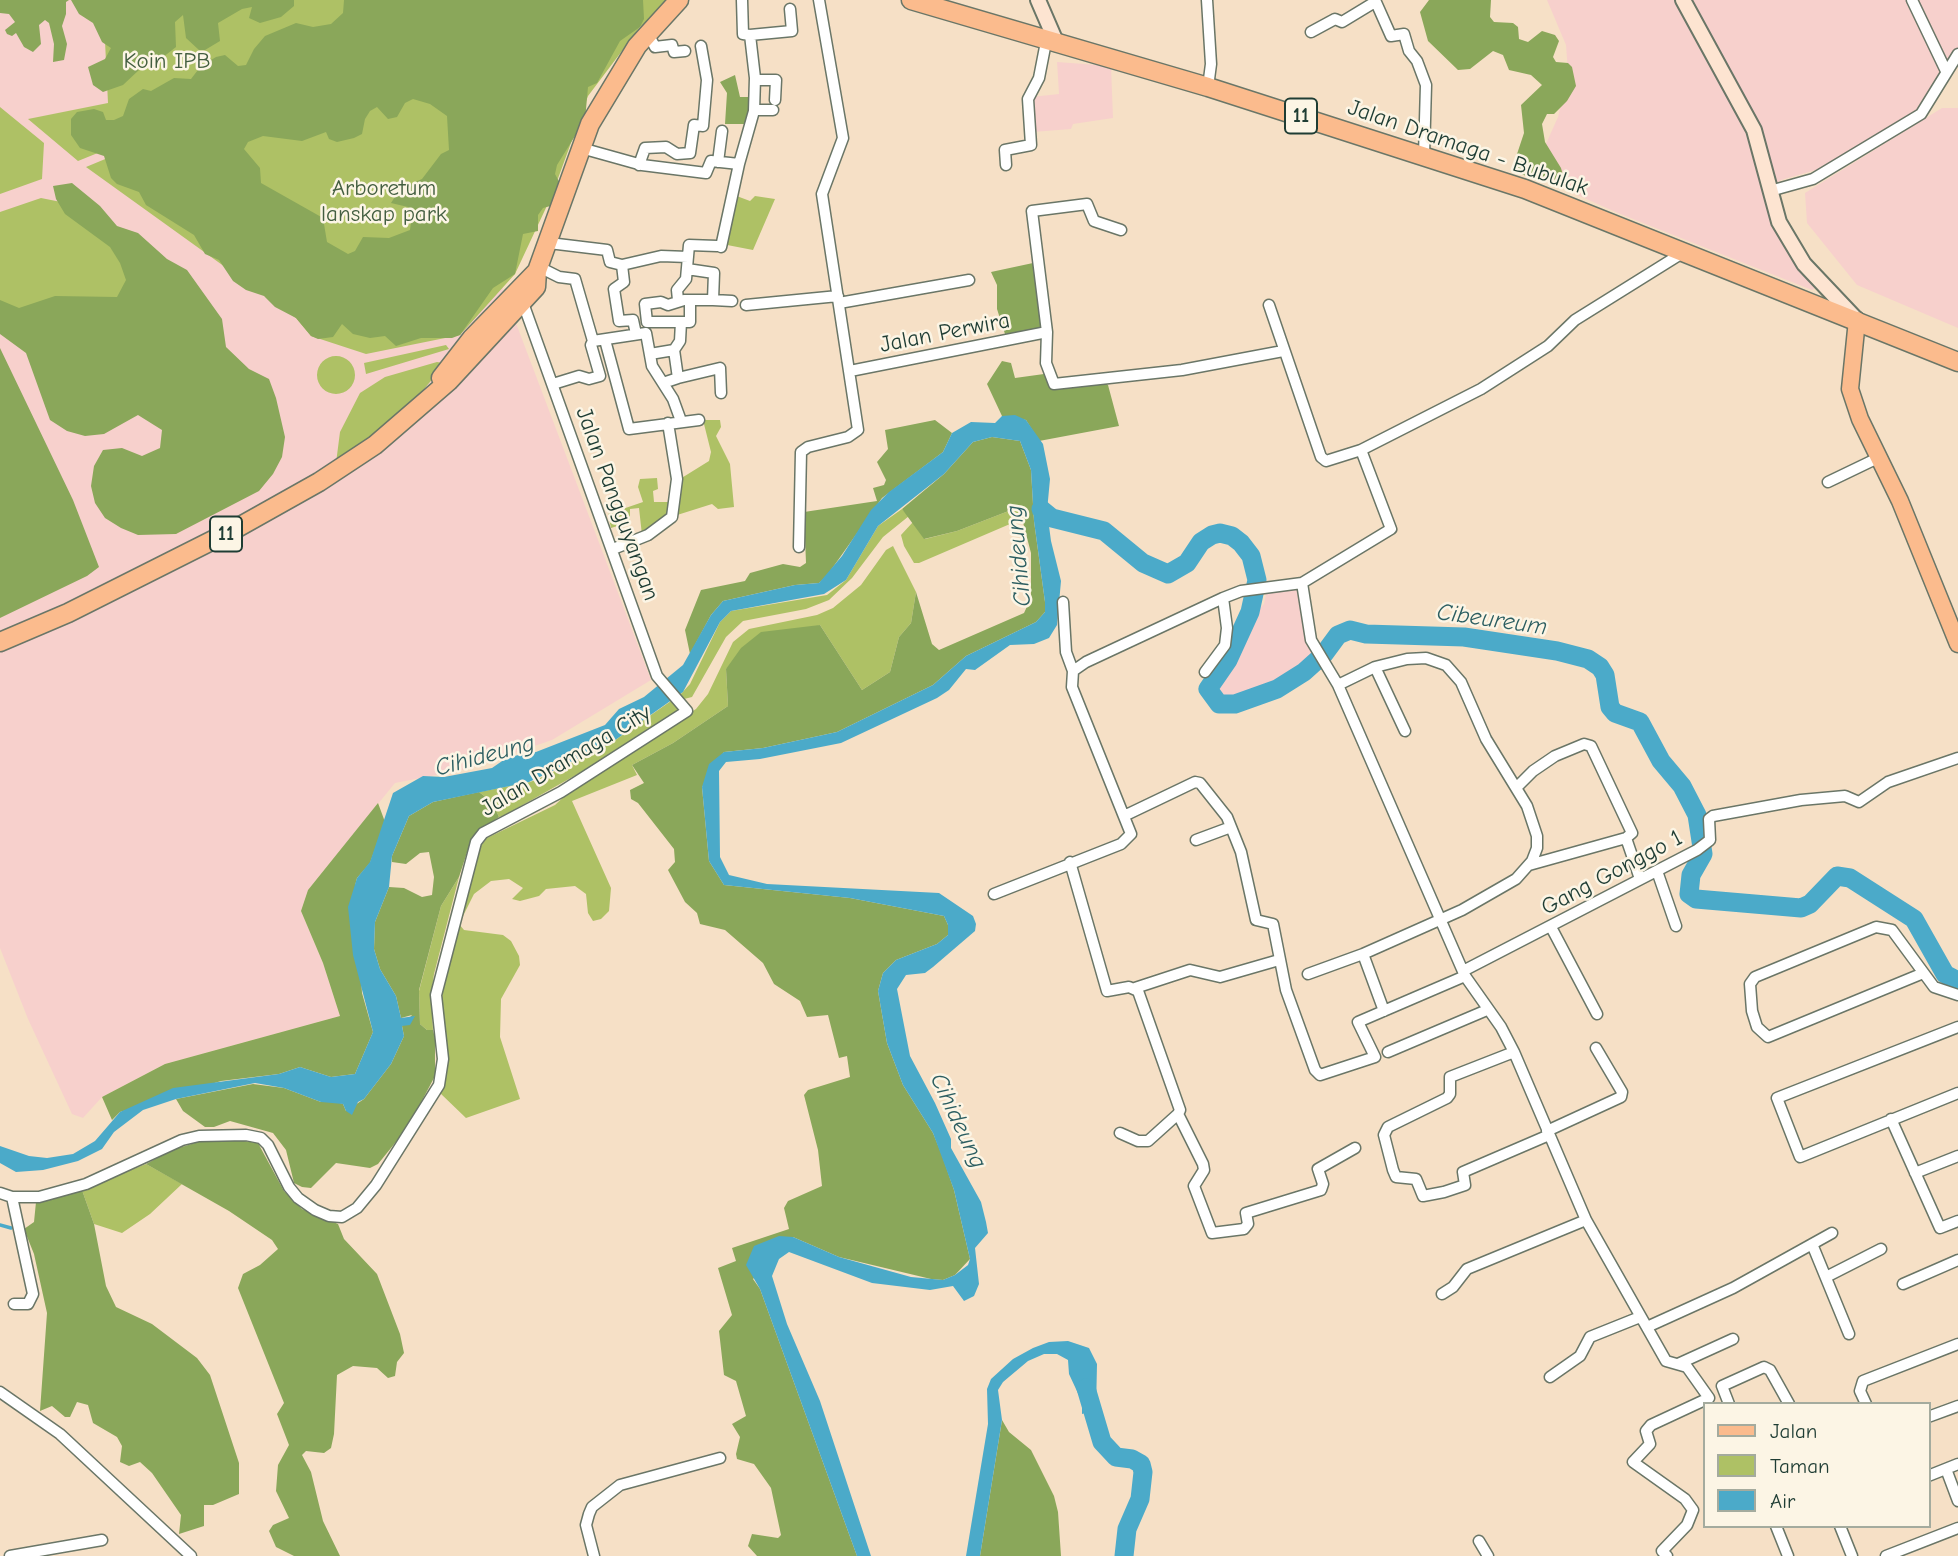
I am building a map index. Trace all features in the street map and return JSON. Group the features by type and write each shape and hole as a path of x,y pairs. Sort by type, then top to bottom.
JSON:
{"highway":[{"name":"11","path":"0,642 68,613 237,528 319,482 375,445 469,361 536,288 538,269 581,148 611,88 648,32 679,0"},
{"name":"Jalan Dramaga - Bubulak","path":"911,0 1208,87 1525,189 1958,362"},
{"name":"11","path":"433,393 444,371 471,338 538,269"}],"main road":[{"path":"1857,320 1850,389 1860,419 1880,457 1958,644"}],"street":[{"path":"742,0 743,34 792,31 790,9"},
{"name":"Jalan Perwira","path":"799,547 803,448 848,437 857,432 822,194 843,138 819,0"},
{"path":"1006,165 1005,150 1031,145 1028,99 1052,43 1038,0"},
{"path":"1207,0 1211,64 1208,87"},
{"path":"1683,0 1714,52 1754,131 1779,222 1804,264 1857,320"},
{"path":"1912,0 1946,71"},
{"path":"1311,32 1335,19 1342,22 1375,1 1391,36 1404,34 1426,85 1424,155"},
{"path":"648,32 656,47 672,45 674,52 685,51"},
{"path":"678,300 677,290 686,279 689,245 719,246 754,110 755,80 750,35"},
{"path":"639,165 645,148 666,147 683,155 690,153 694,125 703,126 707,80 701,46"},
{"path":"1770,191 1813,179 1921,114 1958,54"},
{"path":"754,110 774,105 776,80 755,80"},
{"path":"718,162 722,131"},
{"path":"581,148 639,165 706,173 709,162 739,164"},
{"path":"1121,230 1094,221 1087,204 1032,212 1047,332 1046,363 1054,384 1182,370 1283,351"},
{"path":"549,243 607,250 610,262 622,265 662,256 688,257"},
{"path":"1269,305 1322,459 1326,461 1361,450 1481,389 1548,346 1575,320 1684,252"},
{"path":"622,265 624,282 614,289 619,321 633,320 636,334"},
{"path":"538,269 559,277 575,279 600,376 589,379 579,376 553,384"},
{"path":"687,269 715,273 713,300"},
{"path":"746,305 839,300 969,280"},
{"path":"690,300 690,322 647,322 645,304 661,302 668,306 678,300 690,300 713,300 732,301"},
{"name":"Jalan Pangguyangan","path":"523,303 657,677 687,711"},
{"path":"678,378 674,350 680,341 681,322"},
{"name":"Jalan Perwira","path":"850,371 1047,332"},
{"path":"593,341 646,333 652,366 681,421"},
{"path":"605,340 629,429 699,419"},
{"path":"650,354 674,350"},
{"path":"663,383 720,368 721,393"},
{"path":"613,548 648,535 672,517 677,479 667,423"},
{"path":"1073,671 1086,662 1241,591 1302,583 1391,529 1361,450"},
{"path":"1828,482 1880,457"},
{"path":"1302,583 1307,623 1317,651 1338,685 1367,757 1402,828 1464,974 1514,1052 1586,1220 1666,1361 1678,1364 1694,1375 1709,1398 1647,1428 1650,1444 1633,1462 1685,1499 1693,1510 1687,1525 1662,1551 1667,1556"},
{"path":"1205,672 1225,645 1227,628 1223,598"},
{"path":"994,894 1128,839 1131,834 1126,815 1072,687 1073,671 1066,652 1063,602"},
{"path":"1308,974 1440,922 1511,883 1529,865 1536,853 1537,836 1527,806 1482,732 1461,682 1446,665 1417,658 1376,667 1338,685"},
{"path":"1376,667 1405,731"},
{"name":"Jalan Dramaga City","path":"0,1193 12,1197 39,1196 86,1184 182,1140 200,1136 246,1135 261,1138 268,1145 289,1187 298,1198 315,1210 329,1216 342,1217 357,1208 376,1185 439,1085 443,1059 436,995 476,842 483,833 561,792 687,711"},
{"path":"1516,788 1533,771 1555,756 1588,745 1632,833 1626,838 1529,865"},
{"name":"Gang Gonggo 1","path":"1279,960 1307,1048 1320,1075 1375,1057 1358,1022 1464,974 1551,927 1567,915 1697,850 1707,843 1712,835 1709,819 1713,816 1812,799 1845,796 1859,802 1888,782 1958,758"},
{"path":"1070,862 1107,991 1135,988 1190,971 1220,977 1279,960 1273,924 1256,920 1241,852 1231,827 1199,783 1195,782 1126,815"},
{"path":"1196,840 1231,827"},
{"path":"1626,838 1640,879"},
{"path":"1657,871 1676,926"},
{"path":"1551,927 1597,1014"},
{"path":"1922,974 1768,1037 1758,1027 1752,1011 1750,984 1755,977 1876,927 1892,930 1922,974 1940,991 1958,995"},
{"path":"1363,954 1384,1011"},
{"path":"1120,1133 1138,1141 1148,1141 1180,1110 1135,988"},
{"path":"1388,1052 1487,1010"},
{"path":"1958,1027 1777,1098 1800,1157 1958,1093"},
{"path":"1514,1052 1450,1077 1450,1094 1447,1098 1388,1127 1384,1135 1396,1177 1416,1179 1423,1196 1465,1185 1463,1172 1621,1097 1622,1092 1596,1048"},
{"path":"1178,1114 1203,1164 1204,1170 1194,1186 1214,1234 1244,1229 1248,1224 1246,1213 1321,1190 1323,1184 1318,1169 1355,1148"},
{"path":"1891,1119 1940,1228 1958,1221"},
{"path":"1915,1173 1958,1156"},
{"path":"12,1197 33,1294 28,1304 14,1304"},
{"path":"1441,1294 1453,1287 1467,1269 1586,1220"},
{"path":"1647,1328 1733,1288 1832,1233"},
{"path":"1812,1244 1849,1334"},
{"path":"1826,1278 1881,1249"},
{"path":"1903,1284 1958,1261"},
{"path":"1550,1377 1580,1356 1590,1337 1640,1317"},
{"path":"1678,1364 1733,1339"},
{"path":"1865,1402 1860,1391 1863,1381 1958,1344"},
{"path":"1728,1402 1722,1386 1764,1367 1770,1370 1787,1402"},
{"path":"0,1392 60,1434 191,1556"},
{"path":"1930,1416 1958,1406"},
{"path":"594,1556 586,1525 589,1514 592,1507 620,1485 720,1458"},
{"path":"1930,1475 1958,1464"},
{"path":"1946,1469 1958,1502"},
{"path":"1777,1528 1788,1556"},
{"path":"1841,1528 1852,1556"},
{"path":"1886,1556 1958,1528"},
{"path":"10,1556 102,1540"},
{"path":"1479,1541 1488,1556"}],"shaded area":[{"path":"0,0 655,0 603,52 494,265 651,680 552,740 467,769 395,783 308,890 301,911 323,963 340,1016 165,1064 102,1097 83,1118 72,1114 28,1019 0,948"},
{"path":"1547,0 1958,0 1958,56 1929,99 1915,111 1833,165 1781,180 1766,191 1816,287 1812,290 1618,213 1532,175 1558,117 1568,73 1566,45"},
{"path":"1057,62 1111,66 1113,118 1073,124 1071,129 1033,132 1031,97 1059,94"},
{"path":"1942,108 1958,108 1958,328 1857,285 1807,223 1805,193"},
{"path":"1296,588 1313,660 1282,681 1238,698 1219,701 1212,693 1215,686 1257,611 1264,604 1266,594"}],"green space":[{"path":"0,0 69,0 66,2 62,26 67,44 64,60 53,62 54,44 49,23 45,20 39,25 41,44 33,52 24,47 16,33 12,36 7,34 5,30 15,22 9,14 0,13"},
{"path":"71,0 294,0 294,6 281,17 260,23 249,18 252,7 242,9 218,23 220,41 205,50 199,50 186,38 183,15 175,22 176,47 158,61 140,69 123,85 103,92 93,85 88,67 105,59 111,48 102,42 93,23 79,14"},
{"name":"Koin IPB","path":"103,0 475,0 78,161 28,119 108,103"},
{"name":"Arboretum lanskap park","path":"344,0 643,0 644,19 640,27 620,41 597,83 588,87 585,120 557,165 555,174 563,189 558,204 543,208 538,215 538,231 523,234 515,274 493,288 460,335 452,338 421,338 396,346 385,336 370,338 353,334 342,324 333,337 318,339 311,336 296,318 275,307 264,296 246,290 233,281 219,260 205,254 194,235 146,205 139,192 117,184 111,178 104,156 80,148 71,135 71,119 77,112 94,109 103,112 106,120 114,120 123,116 129,99 143,89 151,91 174,78 191,79 201,66 216,57 225,55 238,66 246,65 265,36 296,23 313,27 331,24 343,13","holes":["413,99 430,104 447,116 449,150 441,154 422,179 400,189 391,203 408,207 412,214 410,230 389,238 363,237 355,251 348,254 327,242 323,218 261,183 260,168 244,149 248,142 263,136 302,141 326,132 329,139 337,142 354,138 362,134 365,119 370,111 377,107 388,119 397,117 405,103"]},
{"name":"Arboretum lanskap park","path":"487,0 676,0 640,27 588,96 552,195 515,274 460,335 366,354 311,336 296,318 86,167"},
{"path":"1429,0 1491,0 1490,17 1494,22 1513,23 1518,27 1519,39 1528,42 1542,31 1555,35 1559,41 1553,57 1556,62 1568,63 1572,67 1576,86 1567,101 1554,114 1547,114 1542,124 1545,142 1561,168 1563,175 1559,180 1526,176 1515,171 1513,166 1524,133 1521,105 1542,85 1531,75 1509,70 1503,55 1493,51 1470,69 1458,70 1428,41 1420,12"},
{"path":"735,75 740,97 754,97 751,124 725,124 727,93 720,82"},
{"path":"0,107 44,143 42,179 0,194"},
{"path":"72,183 100,206 117,226 138,233 167,259 187,270 222,319 226,347 249,369 269,379 276,398 285,437 282,457 273,474 259,491 176,534 138,535 121,528 105,518 95,503 91,486 94,466 103,450 122,448 142,456 160,448 162,430 138,415 104,434 85,436 67,431 50,420 26,353 0,334 0,300 19,308 55,296 117,297 126,280 110,247 65,214 56,199 53,186"},
{"path":"734,195 750,201 755,196 775,199 753,250 722,244"},
{"path":"41,198 91,208 149,289 21,323 0,307 0,212"},
{"path":"1033,263 1044,328 1005,334 997,309 997,285 991,272"},
{"path":"446,345 449,349 366,374 364,363"},
{"path":"0,348 73,500 99,567 87,576 0,618"},
{"path":"336,356 349,362 355,375 349,388 336,394 323,388 317,375 323,362"},
{"path":"1002,361 1011,363 1015,378 1044,374 1051,384 1104,382 1108,385 1119,426 1039,441 1026,420 1002,416 987,384"},
{"path":"437,362 443,363 441,369 407,409 336,463 340,432 360,393 385,377"},
{"path":"703,420 720,420 721,427 716,436 730,464 734,507 718,509 712,504 674,516 680,479 709,461 711,452"},
{"path":"935,420 952,433 943,452 882,498 826,577 819,583 795,585 723,601 711,615 690,654 685,630 701,590 745,581 750,573 783,564 800,567 806,563 804,512 877,501 873,488 884,485 886,480 877,462 888,449 885,430"},
{"path":"992,437 1020,441 1031,470 1045,612 1036,622 966,656 933,685 837,732 763,748 724,752 702,787 709,861 724,885 850,898 944,916 948,925 948,935 937,944 896,960 883,973 878,991 887,1043 903,1085 933,1133 942,1155 954,1190 970,1259 955,1275 943,1280 931,1279 839,1257 793,1237 753,1279 760,1289 857,1556 757,1556 748,1546 752,1534 778,1538 781,1535 771,1488 754,1464 737,1459 740,1437 732,1424 746,1416 736,1381 724,1375 719,1331 732,1315 718,1268 736,1261 732,1248 789,1229 784,1208 788,1201 822,1186 818,1150 804,1095 808,1090 850,1077 847,1056 839,1058 828,1015 807,1017 800,1001 774,984 763,963 725,930 700,924 697,913 685,902 668,870 675,862 674,849 638,803 631,799 630,790 644,783 632,765 673,743 728,706 726,669 741,648 761,632 820,625 862,690 890,672 899,637 911,623 916,592 932,644 939,650 1024,613 1031,598 1031,553 1019,507 957,531 924,539 902,509 944,474 973,442"},
{"path":"657,478 658,489 653,491 654,502 671,502 671,515 642,535 639,508 630,509 630,522 611,528 608,514 643,502 638,487 640,479"},
{"path":"1019,507 1024,518 919,563 914,563 904,546 901,535 913,522 925,539 957,531"},
{"path":"902,509 909,516 883,537 852,578 829,600 806,609 743,621 726,637 692,697 684,699 680,695 690,684 720,622 731,611 827,595 846,580 878,526"},
{"path":"893,546 916,592 911,623 899,637 890,672 862,690 820,625 726,669 728,706 673,743 632,765 637,775 572,801 611,888 609,911 601,919 593,921 588,913 586,894 575,886 546,889 539,896 520,901 512,899 523,888 509,879 491,881 474,894 459,924 477,851 487,838 555,805 579,783 696,709 708,694 733,642 749,629 817,615 833,608 861,585 886,550"},
{"path":"671,701 677,705 678,711 599,762 505,815 499,817 492,802 479,792 530,782 545,776 611,743"},
{"path":"479,792 492,802 499,817 472,837 459,877 441,906 419,990 420,1024 427,1030 433,1030 435,1038 435,1076 408,1127 378,1164 370,1168 336,1163 311,1188 302,1187 294,1183 286,1150 273,1133 230,1121 214,1127 205,1127 183,1111 176,1099 253,1084 284,1088 321,1102 334,1101 343,1104 346,1111 364,1099 391,1064 404,1036 402,1026 412,1015 401,1018 396,996 380,969 374,949 375,922 389,887 404,888 422,897 432,895 434,877 429,852 420,853 406,864 392,862 392,856 409,816 433,802"},
{"path":"378,803 385,822 370,863 357,878 355,886 362,993 373,1032 355,1074 331,1077 300,1067 279,1074 221,1081 120,1112 112,1120 102,1097 165,1064 340,1016 323,963 301,911 308,890"},
{"path":"459,877 434,974 431,995 433,1030 427,1030 420,1024 419,991 441,906"},
{"path":"459,924 464,930 503,935 511,941 519,956 520,965 501,999 500,1037 520,1099 466,1118 440,1093 447,1074 441,1006"},
{"path":"230,1139 258,1143 284,1191 302,1209 338,1224 344,1239 377,1274 400,1334 404,1353 397,1362 395,1376 388,1378 377,1368 353,1366 337,1375 331,1448 324,1453 306,1451 302,1455 311,1472 323,1521 340,1556 294,1556 276,1547 269,1531 273,1525 289,1518 276,1491 278,1465 289,1445 277,1414 284,1403 238,1288 243,1274 260,1265 278,1249 272,1240 229,1211 146,1164 172,1150 198,1142"},
{"path":"146,1164 182,1184 150,1214 122,1233 94,1224 82,1190"},
{"path":"82,1190 94,1224 106,1286 116,1307 152,1324 197,1358 210,1375 239,1463 239,1494 213,1505 204,1505 204,1526 179,1534 181,1515 152,1473 140,1462 129,1466 120,1462 122,1446 117,1437 93,1423 88,1405 77,1402 70,1417 65,1417 52,1406 40,1411 47,1313 34,1254 24,1229 34,1222 36,1202"},
{"path":"1002,1420 1009,1432 1031,1450 1054,1496 1058,1512 1061,1556 980,1556"}],"water":[{"path":"1015,415 1026,420 1043,444 1050,479 1047,511 1061,581 1057,625 1049,638 1034,644 1010,645 975,670 966,669 949,690 937,698 841,743 760,759 726,762 719,771 720,857 729,875 767,884 939,893 973,916 976,924 975,931 933,967 925,973 906,975 897,989 910,1056 935,1103 951,1139 951,1148 981,1202 988,1233 975,1248 979,1284 974,1296 964,1301 953,1286 930,1290 872,1283 789,1252 779,1259 772,1276 787,1324 820,1401 871,1556 857,1556 760,1289 746,1265 754,1246 779,1236 793,1237 839,1257 911,1277 943,1280 968,1265 970,1259 954,1190 933,1133 903,1085 887,1043 878,991 883,973 896,960 937,944 948,935 948,925 944,916 850,898 724,885 709,861 702,787 709,764 724,752 763,748 837,732 933,685 966,656 1036,622 1045,612 1045,602 1034,521 1031,470 1020,441 992,437 973,442 944,474 878,526 846,580 824,594 731,611 720,622 683,692 611,743 529,782 433,802 409,816 392,856 389,887 375,922 374,949 380,969 396,996 401,1018 415,1016 410,1025 402,1026 404,1036 391,1064 364,1099 358,1102 352,1115 346,1111 343,1104 321,1102 284,1088 255,1083 176,1099 143,1110 114,1132 102,1149 78,1161 43,1170 16,1172 0,1163 0,1146 29,1156 47,1158 73,1154 95,1141 120,1112 173,1088 279,1074 300,1067 331,1077 355,1074 373,1032 353,955 348,907 357,878 370,862 393,793 423,776 444,777 492,768 508,757 536,752 605,725 619,709 644,697 683,665 711,615 723,601 795,585 819,583 842,556 871,510 889,492 943,452 952,433 971,422 995,423 1002,416"},
{"path":"1068,1341 1089,1348 1097,1364 1096,1410 1082,1414 1082,1402 1069,1374 1068,1360 1057,1354 1044,1354 1028,1361 1003,1382 998,1390 1002,1420 980,1556 966,1556 988,1424 987,1389 991,1379 1013,1359 1033,1348 1049,1342"}],"waterway":[{"name":"Cibeureum","path":"1041,509 1052,518 1104,531 1143,563 1168,574 1187,563 1201,542 1212,535 1220,533 1232,536 1241,543 1251,556 1257,580 1250,612 1228,660 1208,689 1219,704 1235,704 1277,689 1304,672 1324,654 1338,635 1350,630 1366,634 1464,637 1557,651 1588,659 1600,667 1605,675 1610,707 1615,713 1640,722 1661,761 1682,786 1697,815 1703,854 1691,875 1689,894 1696,899 1801,908 1810,904 1837,876 1850,878 1914,919 1945,974 1958,981"},
{"path":"0,1225 11,1228"},
{"name":"Cihideung","path":"1086,1388 1102,1442 1116,1457 1132,1459 1141,1464 1143,1472 1140,1499 1127,1529 1124,1556"}]}
